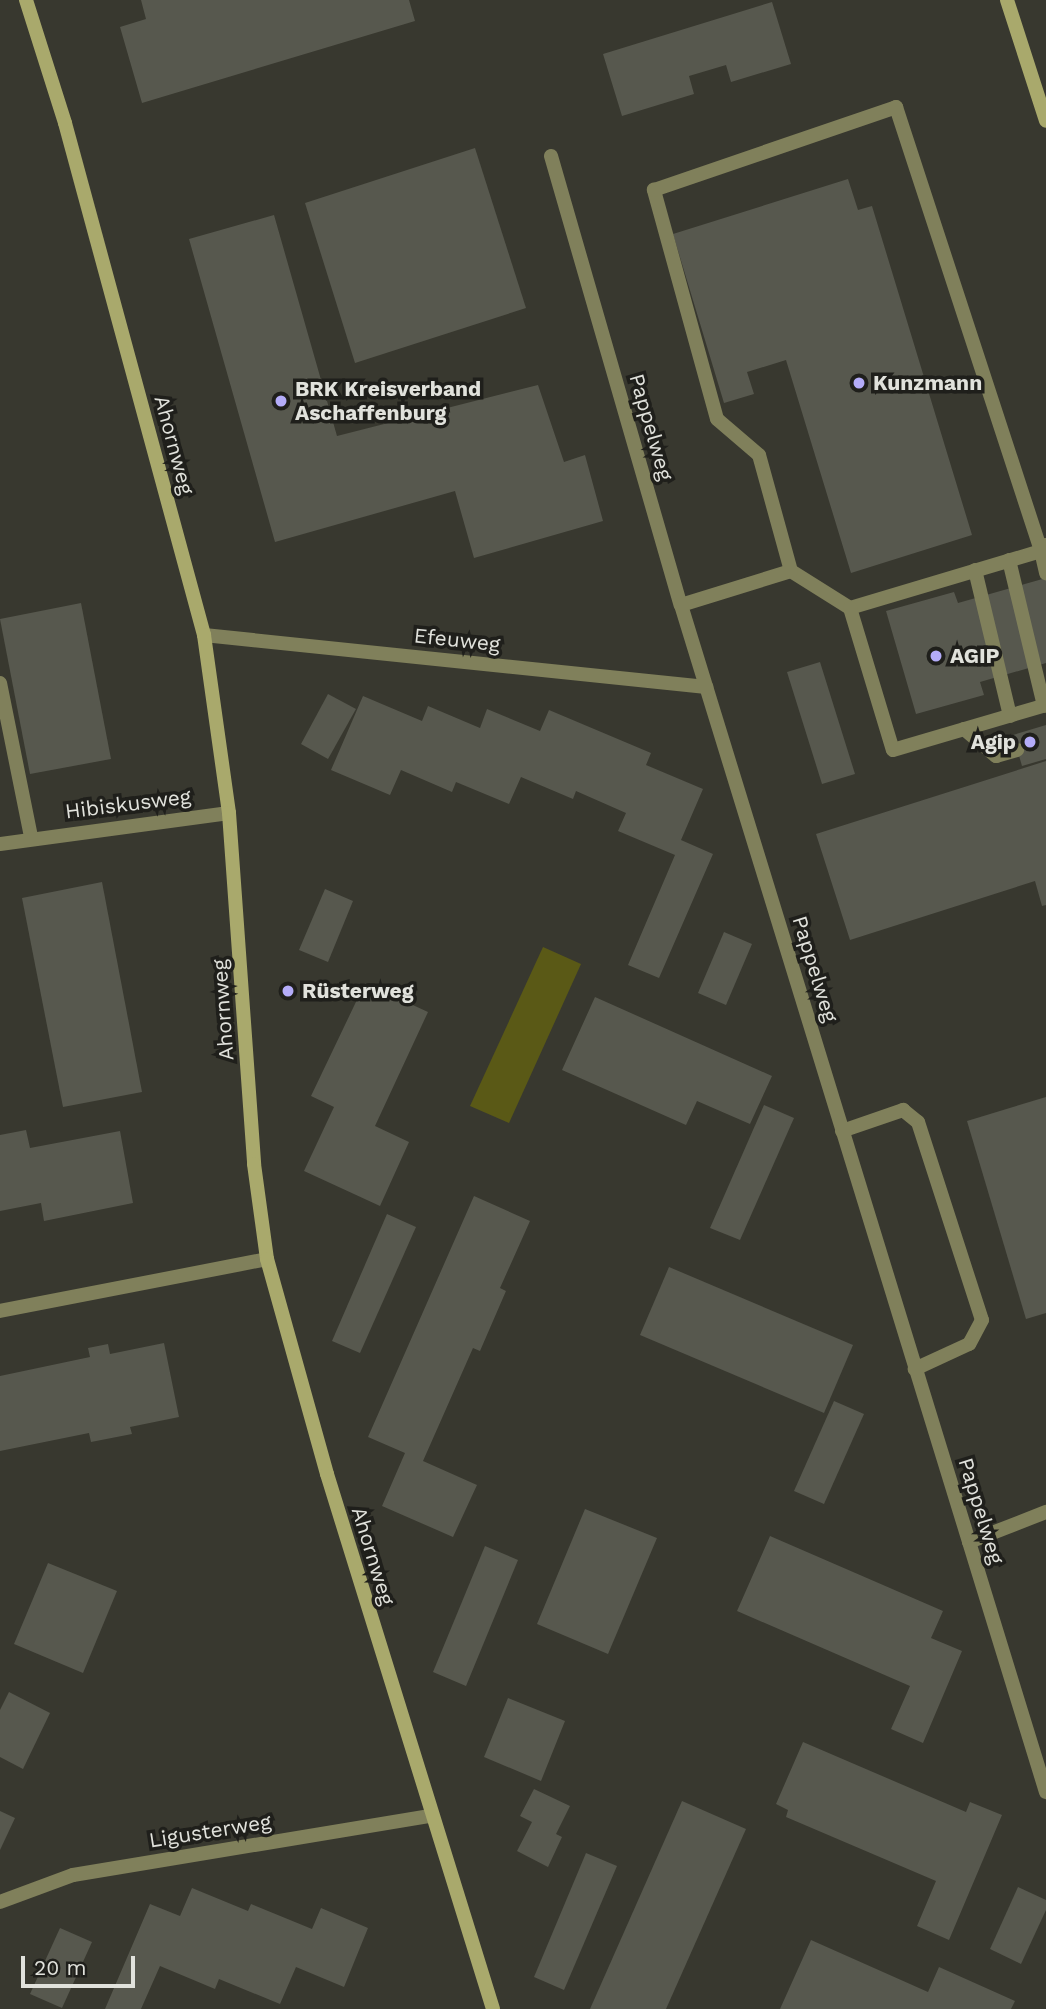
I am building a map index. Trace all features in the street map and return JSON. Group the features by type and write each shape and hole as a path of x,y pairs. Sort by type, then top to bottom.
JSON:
{"street":[{"name":"Ahornweg","path":"26,0 65,123 204,635 229,813 254,1164 267,1259 327,1474 430,1816 493,2009"},
{"path":"1007,0 1046,121"},
{"path":"1009,560 1045,706 893,750 850,608 791,572 759,455 717,419 654,190 896,107 1043,547 1046,573"},
{"name":"Pappelweg","path":"551,156 681,605 1046,1792"},
{"path":"850,608 1009,560 1043,547"},
{"path":"975,570 1010,716"},
{"path":"681,605 791,572"},
{"name":"Efeuweg","path":"204,635 706,687"},
{"path":"0,683 31,837"},
{"path":"964,729 996,756 1017,750"},
{"name":"Hibiskusweg","path":"0,844 31,837 229,813"},
{"path":"842,1131 903,1110 918,1122 982,1321 968,1344 915,1369"},
{"path":"0,1311 267,1259"},
{"path":"969,1542 1046,1512"},
{"name":"Ligusterweg","path":"0,1902 73,1875 430,1816"}],"shaded area":[{"path":"543,947 581,964 509,1123 470,1106"}],"building":[{"path":"141,0 409,0 415,21 142,103 120,27 146,19"},
{"path":"772,2 791,64 731,82 726,65 689,76 694,94 622,116 603,54"},
{"path":"475,148 526,308 355,363 305,203"},
{"name":"Kunzmann","path":"848,179 858,210 872,206 972,535 851,573 786,360 747,372 754,394 724,403 673,234"},
{"name":"BRK Kreisverband Aschaffenburg","path":"274,215 337,436 538,385 564,462 585,455 603,521 474,558 455,491 275,542 189,239"},
{"path":"1046,578 1046,663 980,682 984,695 916,714 886,611 954,592 958,603"},
{"path":"81,603 111,759 30,774 0,619"},
{"path":"820,662 855,774 822,784 787,672"},
{"path":"328,694 356,709 328,759 301,744"},
{"path":"363,696 422,721 428,706 480,728 487,709 540,731 549,710 651,753 646,765 703,789 681,840 713,854 659,978 628,965 675,855 618,831 626,813 576,791 573,799 521,777 509,804 456,782 452,792 401,770 390,795 331,770"},
{"name":"Agip","path":"1046,725 1046,759 1022,766 1013,735"},
{"path":"1046,761 1046,905 1042,906 1035,881 850,940 816,834"},
{"path":"102,882 142,1092 63,1107 22,898"},
{"path":"325,889 353,901 328,962 299,950"},
{"path":"724,932 752,944 726,1005 698,993"},
{"path":"365,983 428,1012 375,1126 409,1142 380,1206 304,1171 334,1107 311,1096"},
{"path":"595,997 772,1076 750,1124 697,1101 686,1125 562,1070"},
{"path":"1046,1097 1046,1313 1026,1319 967,1121"},
{"path":"764,1105 794,1118 740,1240 710,1228"},
{"path":"26,1130 30,1148 120,1131 133,1203 44,1221 41,1203 0,1211 0,1135"},
{"path":"474,1196 530,1221 500,1288 506,1291 480,1351 473,1348 423,1461 477,1485 453,1537 382,1506 405,1453 368,1437"},
{"path":"387,1214 416,1227 360,1353 332,1341"},
{"path":"669,1267 853,1345 824,1413 640,1335"},
{"path":"164,1343 179,1417 130,1427 132,1434 91,1442 89,1433 0,1451 0,1376 90,1357 88,1348 108,1344 110,1354"},
{"path":"834,1401 864,1414 824,1504 794,1491"},
{"path":"585,1509 657,1538 608,1654 537,1624"},
{"path":"770,1536 943,1611 931,1638 962,1651 923,1743 891,1729 910,1686 737,1611"},
{"path":"485,1546 518,1560 466,1686 433,1672"},
{"path":"48,1563 117,1591 83,1673 14,1644"},
{"path":"9,1692 50,1713 23,1769 0,1757 0,1710"},
{"path":"508,1698 565,1721 541,1781 484,1757"},
{"path":"803,1742 966,1812 970,1802 1002,1815 949,1940 917,1926 936,1881 786,1817 788,1810 776,1804"},
{"path":"534,1789 570,1806 556,1834 562,1837 548,1867 517,1851 532,1822 520,1816"},
{"path":"682,1801 746,1829 666,2009 590,2009"},
{"path":"0,1811 15,1818 0,1850"},
{"path":"586,1853 617,1866 564,1990 534,1977"},
{"path":"1018,1887 1046,1900 1046,1910 1021,1964 990,1949"},
{"path":"192,1888 248,1911 251,1904 312,1929 321,1908 368,1928 344,1987 296,1967 280,2004 219,1979 215,1989 160,1966 141,2009 105,2009 150,1904 180,1916"},
{"path":"60,1928 92,1942 62,2008 30,1994"},
{"path":"811,1940 928,1992 939,1967 1015,2001 1011,2009 780,2009"}],"place":[{"name":"Kunzmann","path":"859,383"},
{"name":"BRK Kreisverband Aschaffenburg","path":"281,401"},
{"name":"AGIP","path":"936,656"},
{"name":"Agip","path":"1030,742"},
{"name":"Rüsterweg","path":"288,991"}]}
